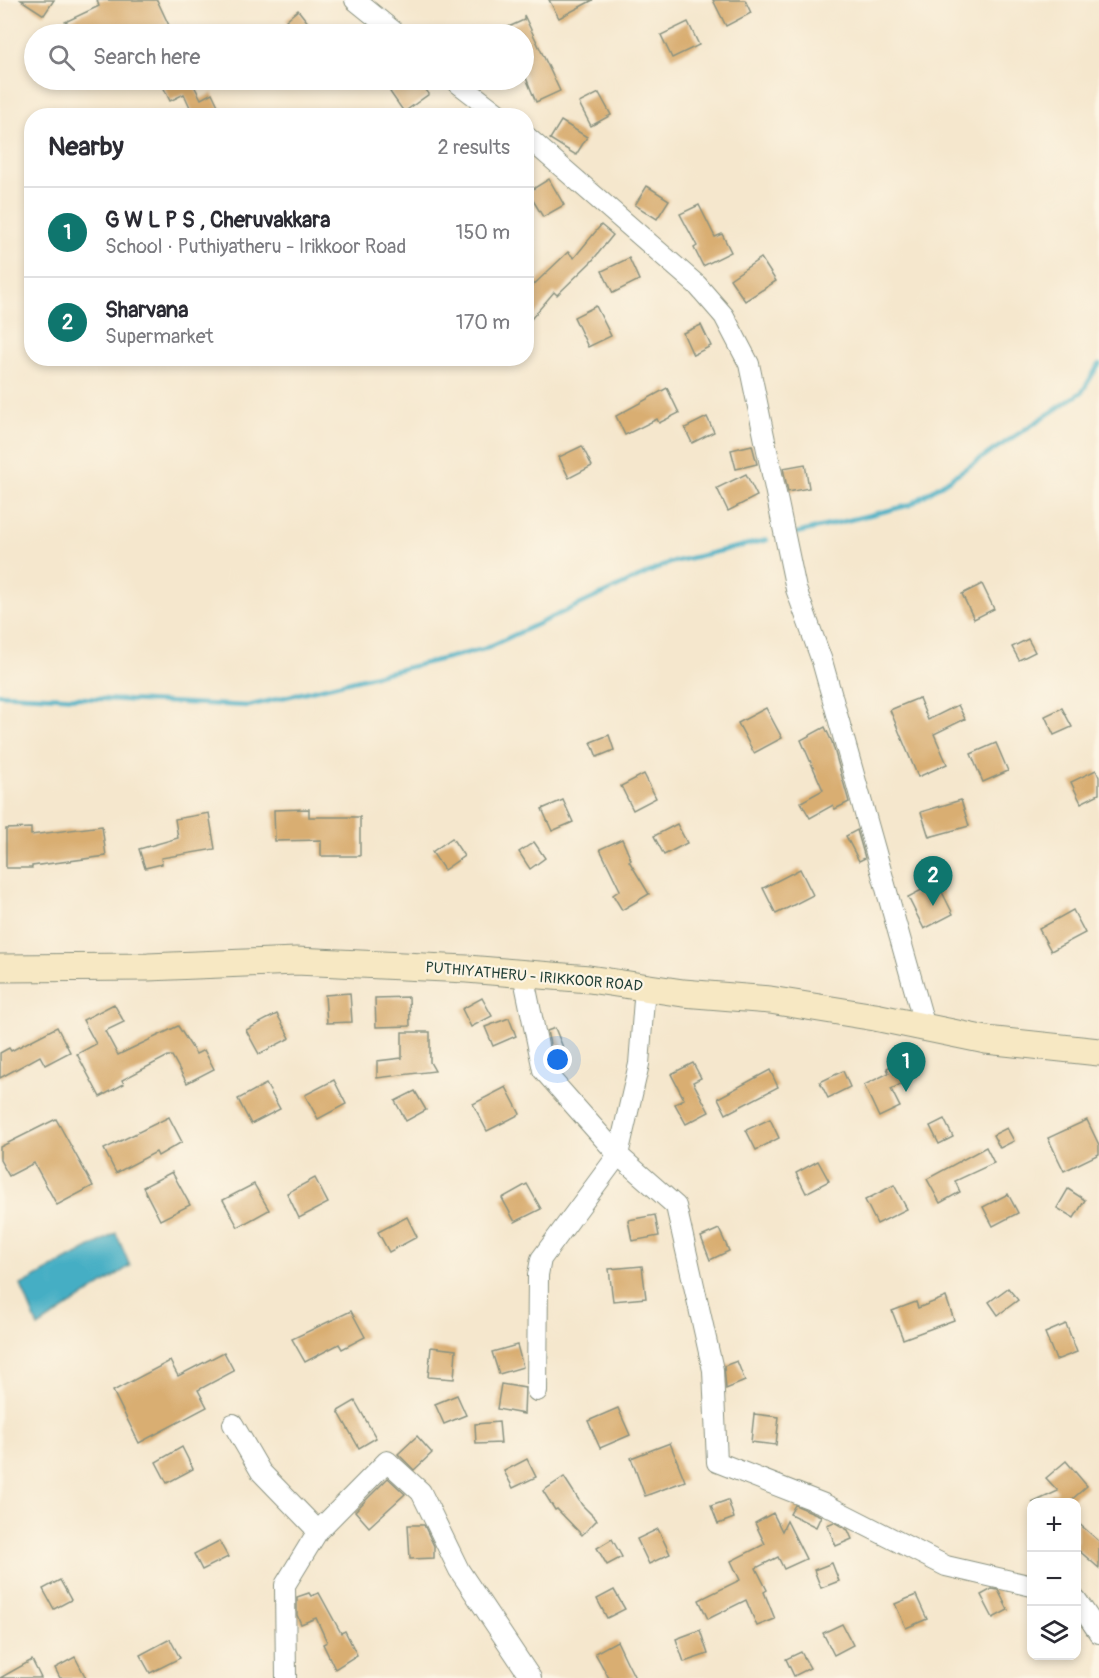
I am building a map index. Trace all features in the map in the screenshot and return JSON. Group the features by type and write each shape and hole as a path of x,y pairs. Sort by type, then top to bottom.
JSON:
{"main road":[{"name":"PUTHIYATHERU - IRIKKOOR ROAD","path":"0,968 148,968 296,961 523,974 770,1000 986,1040 1099,1052"}],"street":[{"path":"355,0 385,24"},
{"path":"467,90 491,108"},
{"path":"534,142 697,285 724,316 749,364 796,589 822,661 925,1027"},
{"path":"523,974 543,1070 618,1155 676,1206 713,1370 717,1462 824,1504 946,1566 1027,1585"},
{"path":"537,1392 538,1275 541,1259 618,1155 639,1064 645,987"},
{"path":"232,1424 261,1472 318,1531"},
{"path":"286,1678 285,1584 318,1531 387,1461 421,1492 459,1570 531,1678"},
{"path":"1081,1605 1099,1633"}],"water":[{"path":"116,1233 130,1266 38,1327 21,1285"}],"building":[{"path":"21,0 54,0 44,15"},
{"path":"97,0 157,0 168,24 66,24 65,22 99,6"},
{"path":"549,0 593,0 559,18"},
{"path":"713,0 745,0 751,13 726,26"},
{"path":"298,10 309,24 289,24 286,20"},
{"path":"524,15 528,24 515,24 524,20"},
{"path":"688,22 699,45 672,58 661,35"},
{"path":"534,36 560,91 536,102 531,90 534,90"},
{"path":"165,90 196,90 201,99 212,93 219,108 190,108 184,94 170,101"},
{"path":"393,90 426,90 429,94 410,108 401,108 390,92"},
{"path":"599,93 611,115 591,126 579,103"},
{"path":"561,121 587,137 576,155 550,139"},
{"path":"549,179 564,205 543,217 534,202 534,188"},
{"path":"647,186 669,200 657,219 635,205"},
{"path":"699,205 715,237 722,234 731,252 703,266 694,248 697,246 680,214"},
{"path":"601,225 613,235 592,261 557,295 554,292 534,316 534,284 568,252 574,258"},
{"path":"629,258 639,280 613,293 602,271"},
{"path":"761,258 776,281 745,301 730,279"},
{"path":"596,306 611,336 588,347 574,317"},
{"path":"701,325 711,346 693,355 683,333"},
{"path":"667,388 679,413 659,423 657,419 625,435 616,416"},
{"path":"707,417 714,432 692,443 685,428"},
{"path":"752,445 757,464 736,469 731,450"},
{"path":"582,446 592,466 569,478 559,457"},
{"path":"805,464 809,488 788,492 783,468"},
{"path":"746,474 757,496 728,511 717,488"},
{"path":"982,584 994,609 974,619 962,594"},
{"path":"1028,639 1035,652 1019,660 1012,647"},
{"path":"919,698 928,720 958,705 965,719 934,734 947,764 918,777 890,710"},
{"path":"766,708 782,738 754,753 738,723"},
{"path":"1062,708 1072,727 1054,735 1045,716"},
{"path":"825,727 832,742 849,802 835,809 833,805 810,818 801,802 823,790 801,740"},
{"path":"609,735 614,750 597,757 591,742"},
{"path":"996,743 1008,771 983,782 971,754"},
{"path":"1096,770 1099,777 1099,794 1081,803 1071,782"},
{"path":"644,774 656,798 633,810 621,786"},
{"path":"563,800 573,822 552,831 542,809"},
{"path":"961,800 969,826 929,837 921,812"},
{"path":"309,809 309,817 360,817 360,856 321,856 321,840 275,841 274,810"},
{"path":"209,813 215,849 161,858 162,864 145,868 139,849 178,838 175,819"},
{"path":"677,824 687,843 664,855 654,836"},
{"path":"102,826 106,856 32,866 32,868 6,868 6,829 31,828 31,835"},
{"path":"857,830 865,858 859,861 846,836"},
{"path":"452,838 464,856 444,870 432,852"},
{"path":"622,839 631,860 629,861 649,894 622,910 613,895 620,890 600,849"},
{"path":"534,842 545,858 530,869 519,852"},
{"path":"800,869 813,895 776,914 763,888"},
{"path":"937,882 953,914 924,929 908,897"},
{"path":"1073,910 1085,933 1051,951 1039,929"},
{"path":"350,993 352,1022 327,1023 325,995"},
{"path":"409,997 410,1026 376,1027 375,998"},
{"path":"482,998 492,1016 471,1027 462,1009"},
{"path":"114,1004 124,1022 105,1031 118,1055 178,1026 196,1054 204,1050 214,1069 187,1083 172,1056 168,1056 122,1080 124,1084 100,1097 77,1054 96,1044 83,1020"},
{"path":"277,1014 290,1038 259,1054 246,1030"},
{"path":"509,1018 516,1036 493,1046 485,1027"},
{"path":"57,1027 70,1052 45,1065 40,1056 0,1078 0,1053 9,1048 11,1051"},
{"path":"555,1028 567,1057 554,1062 547,1031"},
{"path":"402,1032 430,1032 430,1062 435,1071 377,1078 377,1061 402,1058"},
{"path":"900,1061 909,1080 891,1089 900,1107 879,1117 864,1085 889,1073 887,1068"},
{"path":"693,1063 701,1078 693,1082 709,1112 686,1124 675,1104 684,1099 671,1074"},
{"path":"770,1070 778,1087 726,1114 718,1098"},
{"path":"843,1071 850,1087 828,1098 820,1082"},
{"path":"334,1080 346,1104 318,1119 305,1095"},
{"path":"266,1084 280,1109 251,1124 238,1099"},
{"path":"506,1087 520,1114 487,1131 473,1104"},
{"path":"415,1091 426,1110 406,1121 395,1101"},
{"path":"169,1117 182,1142 158,1156 156,1152 116,1173 104,1149"},
{"path":"56,1119 93,1186 57,1205 34,1163 9,1176 0,1160 0,1147"},
{"path":"770,1119 779,1138 756,1150 746,1130"},
{"path":"944,1119 953,1137 939,1144 930,1126"},
{"path":"1087,1120 1099,1145 1099,1154 1064,1171 1048,1138"},
{"path":"1007,1128 1014,1141 1000,1148 993,1135"},
{"path":"986,1147 994,1163 955,1181 960,1192 940,1203 927,1179"},
{"path":"818,1161 829,1181 806,1193 796,1173"},
{"path":"172,1172 190,1205 160,1220 143,1187"},
{"path":"315,1178 328,1203 299,1218 287,1193"},
{"path":"254,1184 269,1210 238,1227 223,1200"},
{"path":"527,1184 541,1209 515,1222 502,1198"},
{"path":"894,1185 907,1209 877,1224 865,1200"},
{"path":"1068,1189 1085,1200 1074,1218 1057,1208"},
{"path":"1008,1194 1018,1213 993,1226 983,1207"},
{"path":"655,1215 659,1236 632,1241 628,1220"},
{"path":"407,1217 417,1237 389,1252 378,1232"},
{"path":"719,1229 729,1251 710,1260 701,1237"},
{"path":"642,1266 646,1298 613,1301 609,1269"},
{"path":"1008,1288 1018,1300 998,1315 989,1302"},
{"path":"946,1297 954,1320 903,1339 892,1311 916,1302 918,1308"},
{"path":"351,1311 365,1337 342,1349 339,1344 305,1362 292,1339"},
{"path":"1066,1324 1077,1352 1056,1360 1045,1333"},
{"path":"517,1345 523,1367 499,1374 492,1352"},
{"path":"431,1347 456,1350 454,1379 428,1377"},
{"path":"224,1352 234,1371 198,1390 207,1407 139,1443 113,1391 170,1361 178,1376"},
{"path":"737,1361 745,1381 726,1389 724,1366"},
{"path":"501,1384 525,1388 524,1414 497,1409"},
{"path":"457,1395 466,1415 444,1424 435,1404"},
{"path":"355,1401 376,1438 359,1448 338,1411"},
{"path":"618,1408 630,1435 600,1448 588,1421"},
{"path":"754,1414 779,1417 776,1445 751,1442"},
{"path":"499,1422 501,1443 476,1444 475,1424"},
{"path":"417,1436 432,1453 414,1470 398,1454"},
{"path":"670,1443 685,1481 645,1496 631,1458"},
{"path":"182,1447 193,1469 167,1483 156,1462"},
{"path":"527,1459 536,1477 513,1488 504,1471"},
{"path":"1066,1461 1087,1486 1074,1498 1043,1498 1058,1491 1046,1478"},
{"path":"564,1477 582,1505 597,1520 582,1535 557,1509 555,1510 543,1491"},
{"path":"388,1478 405,1494 369,1527 355,1511"},
{"path":"728,1500 734,1518 718,1524 711,1506"},
{"path":"795,1505 821,1516 816,1527 790,1514"},
{"path":"773,1513 782,1531 787,1521 806,1559 784,1569 778,1557 756,1568 767,1590 764,1592 775,1619 757,1626 746,1600 708,1619 699,1600 740,1580 731,1561 765,1544 755,1523"},
{"path":"834,1522 848,1530 852,1539 836,1546 827,1525"},
{"path":"408,1525 424,1525 434,1546 434,1558 410,1559"},
{"path":"1081,1525 1099,1541 1099,1568 1081,1552"},
{"path":"658,1529 670,1554 649,1564 637,1539"},
{"path":"612,1539 622,1557 607,1565 597,1548"},
{"path":"219,1541 228,1557 202,1570 194,1554"},
{"path":"832,1563 839,1581 821,1588 814,1570"},
{"path":"60,1580 71,1600 54,1609 43,1589"},
{"path":"992,1589 998,1590 1008,1610 993,1618 981,1595"},
{"path":"614,1590 625,1609 607,1618 597,1599"},
{"path":"309,1593 311,1596 319,1593 341,1633 345,1631 357,1655 335,1669 323,1644 327,1642 316,1618 301,1624 297,1615 297,1597"},
{"path":"916,1595 927,1619 906,1628 895,1604"},
{"path":"842,1624 853,1645 834,1655 823,1633"},
{"path":"700,1630 708,1654 684,1662 676,1639"},
{"path":"170,1639 180,1658 150,1673 140,1655"},
{"path":"617,1641 635,1678 609,1678 595,1653"},
{"path":"801,1652 810,1668 794,1676 786,1659"},
{"path":"75,1657 86,1678 60,1678 55,1668"},
{"path":"32,1660 41,1678 0,1678"}],"waterway":[{"path":"797,533 910,505 1082,392 1099,364"},
{"path":"0,694 248,706 484,649 669,563 767,540"}],"place":[{"name":"Sharvana","path":"933,906"},
{"name":"G W L P S , Cheruvakkara","path":"906,1092"}]}
